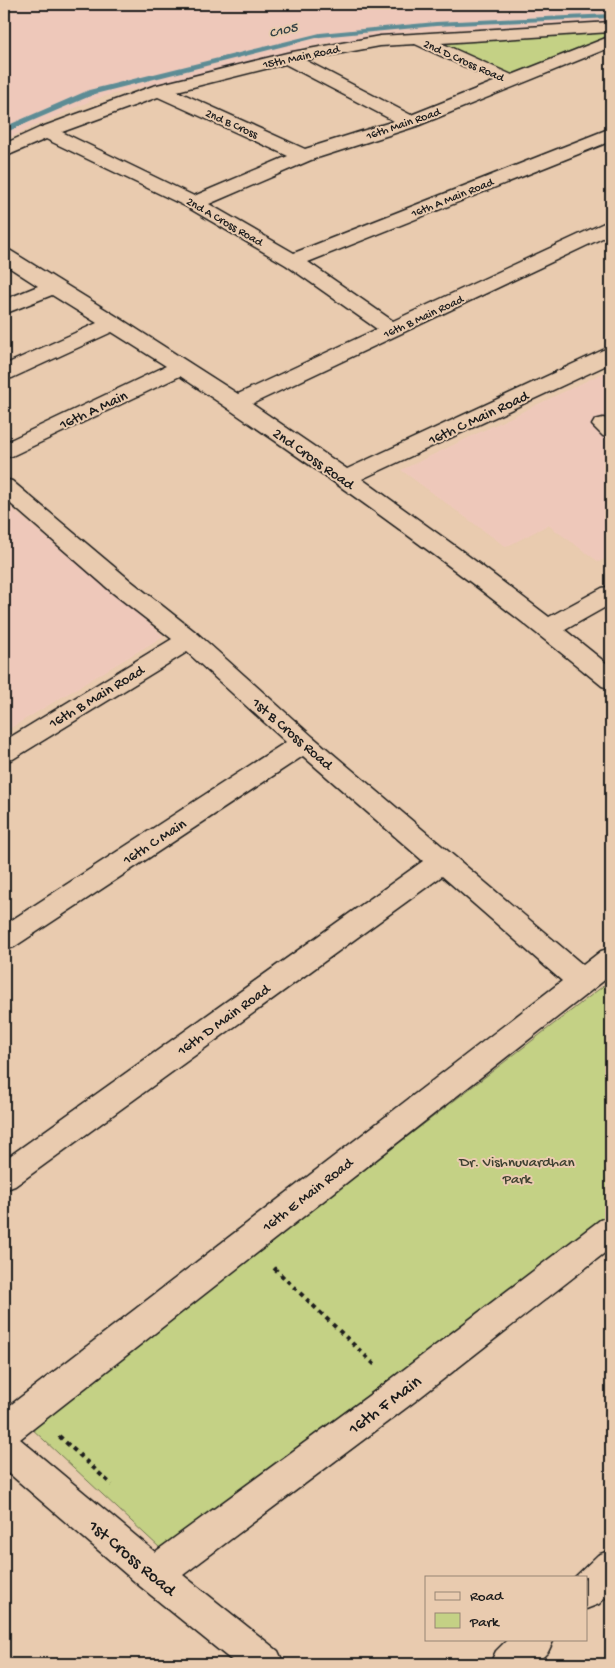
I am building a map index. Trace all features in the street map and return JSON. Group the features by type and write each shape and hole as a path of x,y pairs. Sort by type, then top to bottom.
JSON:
{"street":[{"name":"15th Main Road","path":"4,151 46,132 159,90 287,58 380,40 611,27"},
{"name":"2nd D Cross Road","path":"414,38 514,82"},
{"name":"16th Main Road","path":"194,202 304,156 410,122 514,82 611,41"},
{"path":"287,58 410,122"},
{"name":"2nd B Cross","path":"159,90 304,156"},
{"name":"2nd A Cross Road","path":"46,132 194,202 294,261 393,331"},
{"name":"16th A Main Road","path":"294,261 611,134"},
{"name":"16th B Main Road","path":"235,404 610,229"},
{"name":"2nd Cross Road","path":"4,255 182,367 345,478 548,628 611,680"},
{"path":"4,308 53,287"},
{"path":"4,373 114,323"},
{"name":"16th C Main Road","path":"345,478 611,355"},
{"name":"16th A Main","path":"4,451 182,367"},
{"name":"1st B Cross Road","path":"4,486 122,587 189,640 304,743 582,980"},
{"path":"548,628 611,594"},
{"name":"16th B Main Road","path":"4,753 189,640"},
{"name":"16th C Main","path":"4,939 304,743"},
{"name":"16th D Main Road","path":"4,1177 443,861"},
{"name":"16th E Main Road","path":"4,1430 611,959"},
{"name":"16th F Main","path":"154,1576 402,1391 611,1230"},
{"name":"1st Cross Road","path":"4,1447 154,1576 266,1664"},
{"path":"588,1589 611,1567"},
{"path":"509,1664 534,1640"}],"path":[{"path":"246,1241 402,1391"},
{"path":"52,1429 114,1487"}],"shaded area":[{"path":"4,4 611,4 611,21 409,32 321,44 97,98 4,140"},
{"path":"611,369 611,555 599,562 548,525 506,547 401,470"},
{"path":"4,502 164,636 4,732"}],"green space":[{"path":"611,32 611,41 516,77 437,42"},
{"name":"Dr. Vishnuvardhan Park","path":"611,980 611,1216 160,1548 30,1427"}],"waterway":[{"name":"C105","path":"4,130 92,92 320,35 436,24 611,16"}]}
